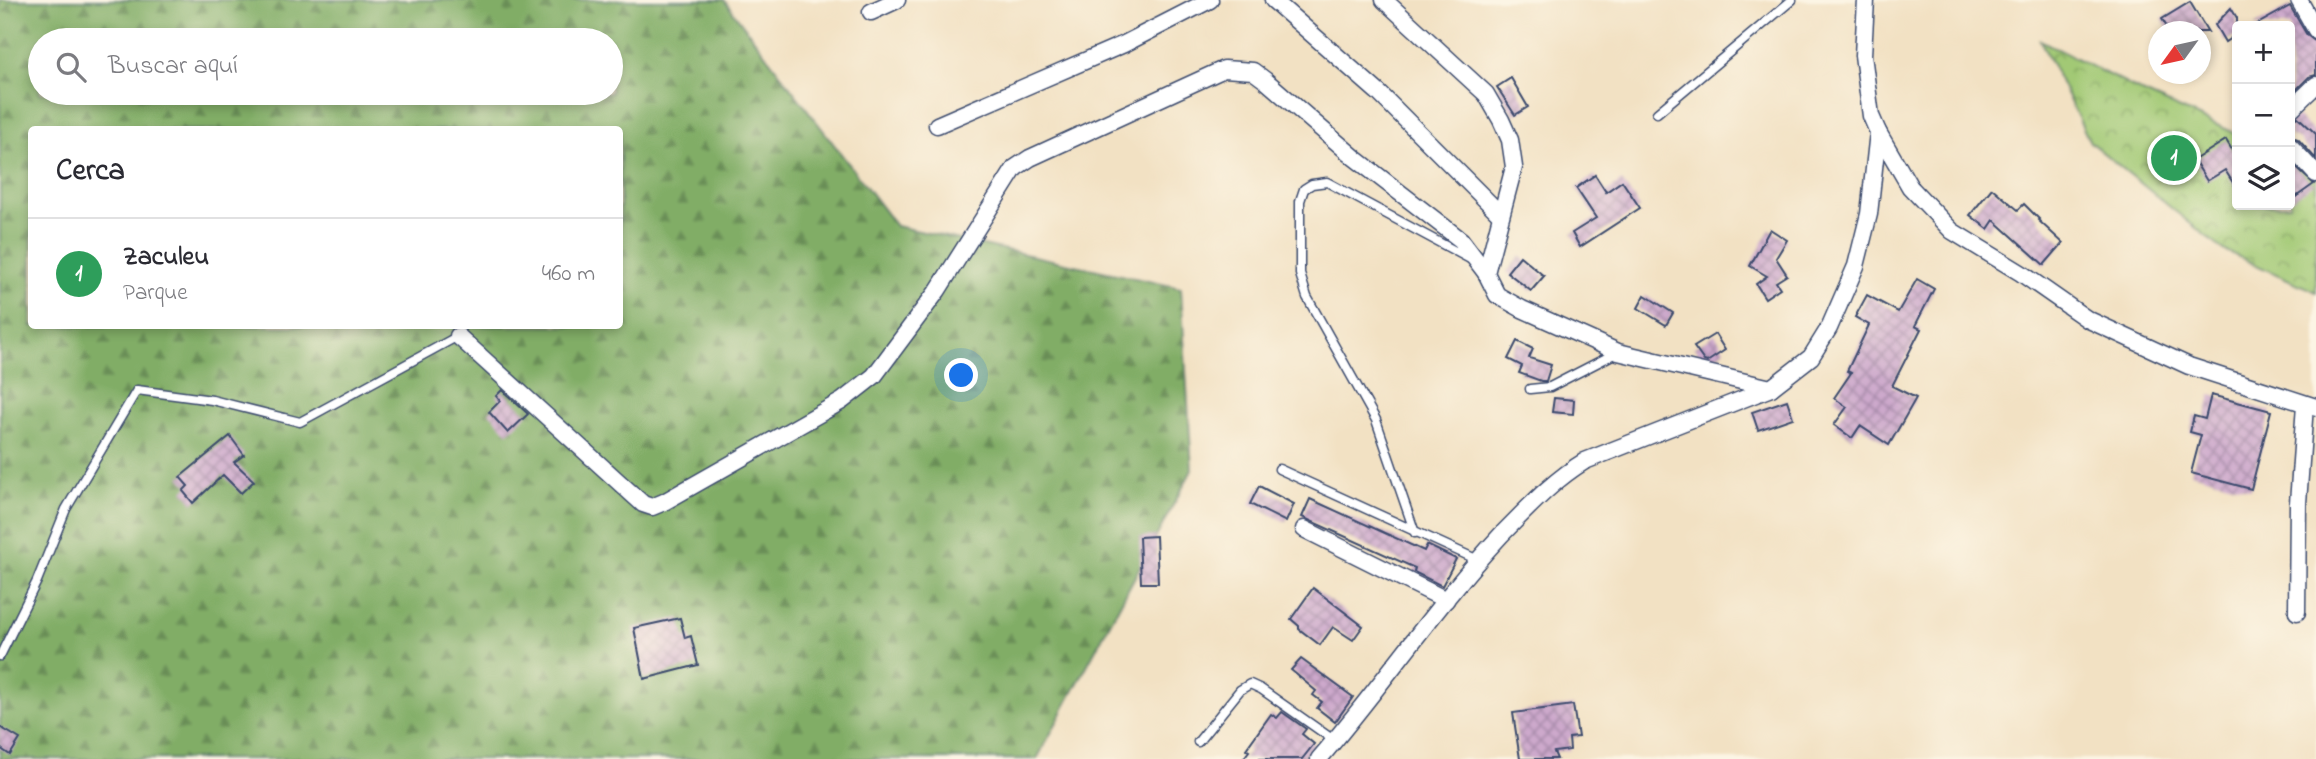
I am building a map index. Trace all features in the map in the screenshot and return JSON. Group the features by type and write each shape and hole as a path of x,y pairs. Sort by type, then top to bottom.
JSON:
{"street":[{"path":"871,12 897,0"},
{"path":"937,125 1124,44 1210,0"},
{"path":"1273,0 1379,93 1501,215"},
{"path":"1384,0 1486,94 1510,140 1514,167 1501,215 1481,267"},
{"path":"1866,0 1863,55 1871,116 1910,187 1952,231 2021,273 2087,319 2189,366 2310,406 2298,503 2297,612"},
{"path":"2299,0 2316,30"},
{"path":"458,336 643,504 652,507 842,401 874,376 938,290 1015,168 1030,158 1224,69 1253,71 1355,158 1461,240 1497,295 1618,352 1771,388"},
{"path":"2295,105 2316,85"},
{"path":"1319,759 1478,560 1540,495 1563,475 1585,461 1771,388 1811,357 1829,328 1856,267 1869,214 1878,132"},
{"path":"2291,147 2316,174"},
{"path":"1304,529 1446,600"}],"lane":[{"path":"1657,113 1792,0"},
{"path":"1415,533 1376,420 1307,297 1300,274 1300,201 1304,189 1312,184 1327,182 1406,223 1481,267"},
{"path":"0,656 37,581 66,509 138,390 212,400 300,422 458,336"},
{"path":"1530,389 1550,387 1618,352"},
{"path":"1279,469 1478,560"},
{"path":"1198,741 1240,690 1250,684 1335,741"}],"green space":[{"path":"0,0 724,0 896,226 1181,288 1192,470 1037,759 0,759"},
{"path":"2040,40 2142,92 2232,132 2232,210 2295,210 2295,150 2316,169 2316,292 2223,250 2090,142"}],"building":[{"path":"2190,2 2201,21 2163,21 2162,19"},
{"path":"2290,6 2307,35 2316,42 2316,75 2309,77 2295,91 2295,21 2263,21"},
{"path":"2231,8 2237,18 2237,21 2232,21 2232,37 2225,42 2215,25"},
{"path":"1511,78 1528,107 1515,115 1497,87"},
{"path":"2298,117 2316,134 2316,159 2295,138 2295,118"},
{"path":"2226,140 2232,150 2232,181 2225,170 2207,181 2194,160"},
{"path":"2295,167 2314,184 2295,197"},
{"path":"1595,175 1606,192 1622,181 1640,208 1580,247 1572,233 1596,218 1576,188"},
{"path":"1992,188 2018,210 2024,204 2063,243 2044,265 1994,220 1988,229 1970,215"},
{"path":"1770,229 1787,240 1776,258 1787,275 1776,282 1780,288 1765,298 1756,284 1767,276 1750,266"},
{"path":"1520,256 1544,276 1531,291 1507,272"},
{"path":"1917,279 1934,289 1915,326 1921,329 1892,386 1916,398 1889,445 1860,426 1852,438 1834,425 1847,407 1834,398 1851,373 1847,371 1869,325 1855,317 1867,295 1898,312"},
{"path":"1645,295 1673,313 1666,325 1638,308"},
{"path":"1715,334 1725,350 1707,362 1704,361 1694,347"},
{"path":"1517,341 1533,349 1529,358 1551,365 1546,381 1519,373 1522,366 1508,359"},
{"path":"502,390 528,414 508,433 489,412 500,401 496,396"},
{"path":"2211,395 2271,411 2251,489 2191,473 2201,435 2190,432 2194,416 2205,419"},
{"path":"1554,398 1574,400 1573,414 1552,412"},
{"path":"1787,400 1793,418 1758,430 1752,412"},
{"path":"230,436 244,455 234,462 254,481 241,493 223,475 193,503 183,491 188,486 180,477"},
{"path":"1259,486 1294,504 1286,522 1250,504"},
{"path":"1310,499 1424,551 1427,545 1456,559 1442,586 1414,572 1415,568 1302,517"},
{"path":"1156,536 1158,583 1141,583 1139,537"},
{"path":"1313,588 1363,626 1353,640 1333,627 1320,645 1299,629 1291,619"},
{"path":"680,618 685,638 691,636 698,665 644,679 634,628"},
{"path":"1301,659 1353,697 1335,722 1317,708 1322,702 1313,695 1316,691 1291,670"},
{"path":"1573,705 1578,737 1569,738 1570,750 1554,752 1557,759 1520,759 1513,713"},
{"path":"1282,712 1306,729 1302,734 1314,744 1302,759 1243,759 1249,751 1246,749 1271,714 1277,718"},
{"path":"0,727 20,739 10,755 0,748"}],"place":[{"name":"Zaculeu","path":"2174,158"}]}
